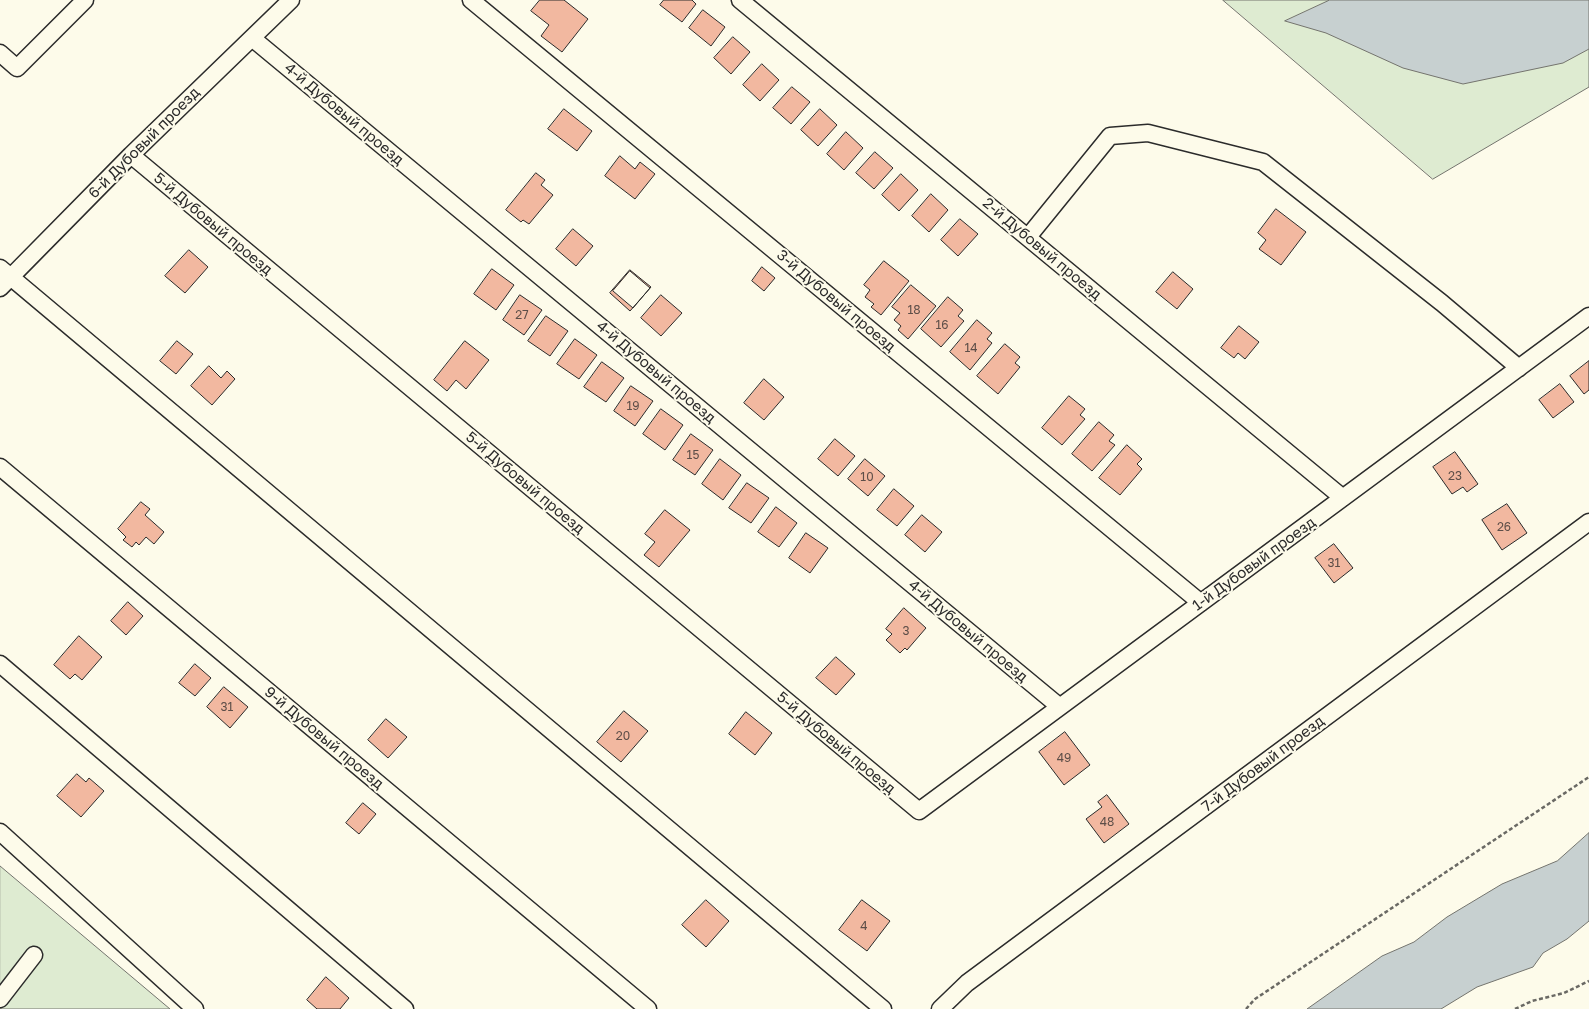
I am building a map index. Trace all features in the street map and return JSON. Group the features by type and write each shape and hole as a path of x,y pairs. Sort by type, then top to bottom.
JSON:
{"street":[{"path":"0,53 17,68 85,0"},
{"name":"6-й Дубовый проезд","path":"3,278 291,0"},
{"name":"3-й Дубовый проезд","path":"472,0 1201,603"},
{"name":"2-й Дубовый проезд","path":"740,0 1343,498"},
{"name":"4-й Дубовый проезд","path":"252,38 1060,707"},
{"path":"1028,237 1110,136 1148,132 1263,162 1442,303 1520,368"},
{"name":"5-й Дубовый проезд","path":"131,156 919,812"},
{"path":"3,278 883,1009"},
{"name":"1-й Дубовый проезд","path":"919,812 1589,316"},
{"name":"9-й Дубовый проезд","path":"0,466 648,1009"},
{"name":"7-й Дубовый проезд","path":"940,1009 968,983 1589,522"},
{"path":"0,664 405,1009"},
{"path":"0,832 195,1009"},
{"path":"0,999 34,955"}],"path":[{"path":"1246,1009 1255,999 1589,777"},
{"path":"1515,1009 1532,1001 1564,993 1589,981"}],"green space":[{"path":"1223,0 1589,0 1589,87 1433,179"},
{"path":"0,866 170,1009 0,1009"}],"shaded area":[{"path":"1330,0 1589,0 1589,49 1563,63 1463,84 1403,68 1326,33 1285,21"},
{"path":"1589,833 1589,921 1567,939 1543,953 1533,967 1477,987 1441,1009 1307,1009 1382,956 1414,942 1447,917 1502,884 1557,861"}],"building":[{"path":"540,0 564,0 588,19 562,52 541,36 549,25 531,11"},
{"path":"664,0 692,0 696,4 682,22 660,5"},
{"path":"703,10 725,27 711,46 689,28"},
{"path":"733,37 750,52 731,74 714,58"},
{"path":"762,64 779,80 760,101 743,85"},
{"path":"792,87 810,102 791,124 773,108"},
{"path":"564,109 592,131 577,151 548,129"},
{"path":"820,109 837,125 818,146 801,130"},
{"path":"846,132 863,148 844,170 827,154"},
{"path":"875,152 893,168 874,189 856,173"},
{"path":"620,156 635,169 640,162 655,174 635,199 605,176"},
{"path":"536,173 545,180 541,185 553,195 529,224 523,220 521,222 506,210"},
{"path":"901,174 918,190 899,211 882,195"},
{"path":"931,194 948,210 929,232 912,216"},
{"path":"1276,209 1306,232 1281,265 1259,249 1266,240 1258,233"},
{"path":"960,219 978,234 958,256 941,240"},
{"path":"573,229 593,246 576,266 556,249"},
{"path":"189,250 208,267 185,293 165,276"},
{"path":"884,261 909,281 881,315 871,307 874,304 865,297 870,290 864,285"},
{"path":"762,267 775,278 764,291 752,281"},
{"path":"492,269 514,285 496,310 474,294"},
{"path":"630,270 651,287 630,311 610,293"},
{"path":"630,271 650,288 633,308 613,291"},
{"path":"1173,272 1193,289 1177,309 1156,292"},
{"path":"911,285 936,306 908,339 898,330 901,326 894,320 900,313 892,307"},
{"path":"520,295 542,310 524,335 503,320"},
{"path":"661,295 682,313 661,336 641,318"},
{"path":"948,297 963,310 958,316 964,321 941,347 921,329"},
{"path":"546,316 568,331 550,356 528,341"},
{"path":"977,320 992,333 987,339 992,343 970,370 950,352"},
{"path":"1239,326 1259,342 1245,359 1238,353 1234,358 1221,348"},
{"path":"575,339 597,355 579,379 557,364"},
{"path":"177,341 193,354 176,374 160,361"},
{"path":"465,341 489,360 466,389 456,380 447,391 434,380"},
{"path":"1005,344 1020,357 1015,363 1020,367 998,394 977,376"},
{"path":"1589,361 1589,390 1584,394 1570,376"},
{"path":"602,362 624,378 606,402 584,387"},
{"path":"209,366 221,378 227,371 235,379 212,405 191,386"},
{"path":"764,379 784,397 764,420 744,403"},
{"path":"1560,384 1574,402 1553,418 1539,400"},
{"path":"631,386 653,401 635,426 614,411"},
{"path":"1069,396 1085,409 1080,415 1085,419 1062,445 1042,428"},
{"path":"661,409 683,425 665,450 643,434"},
{"path":"1099,422 1114,435 1109,441 1115,445 1092,471 1072,454"},
{"path":"691,434 713,450 695,475 673,460"},
{"path":"835,439 855,456 838,476 818,459"},
{"path":"1127,445 1142,459 1137,464 1142,469 1120,495 1099,478"},
{"path":"1455,452 1478,484 1467,492 1463,487 1452,494 1433,467"},
{"path":"720,459 741,475 723,500 702,484"},
{"path":"865,459 885,476 868,496 848,479"},
{"path":"747,483 769,498 751,523 729,508"},
{"path":"894,489 914,506 897,526 877,510"},
{"path":"141,502 150,509 145,515 164,532 154,544 146,537 139,545 136,542 132,547 123,540 126,537 118,529"},
{"path":"1507,504 1527,533 1502,550 1482,520"},
{"path":"776,507 797,523 779,547 758,532"},
{"path":"665,510 690,530 659,567 644,555 655,542 645,534"},
{"path":"922,515 942,532 925,552 905,535"},
{"path":"806,533 828,548 810,573 789,558"},
{"path":"1334,544 1353,568 1334,583 1315,558"},
{"path":"128,602 143,616 126,635 111,621"},
{"path":"904,608 926,628 907,650 905,648 900,653 886,640 892,634 886,629"},
{"path":"79,636 102,657 82,680 75,674 70,679 54,665"},
{"path":"836,657 855,674 836,695 816,678"},
{"path":"195,664 211,678 195,696 179,683"},
{"path":"224,687 248,707 230,728 207,707"},
{"path":"624,711 648,731 621,762 597,742"},
{"path":"746,712 772,733 755,755 729,734"},
{"path":"386,719 407,737 388,758 368,740"},
{"path":"1065,732 1090,765 1064,785 1039,752"},
{"path":"77,774 86,782 89,778 104,791 81,817 57,796"},
{"path":"1107,795 1129,824 1104,843 1086,819 1102,807 1098,802"},
{"path":"363,803 376,814 359,834 346,823"},
{"path":"706,900 729,921 706,947 682,925"},
{"path":"862,900 890,921 867,951 839,930"},
{"path":"326,977 349,998 340,1009 317,1009 307,1000"}]}
